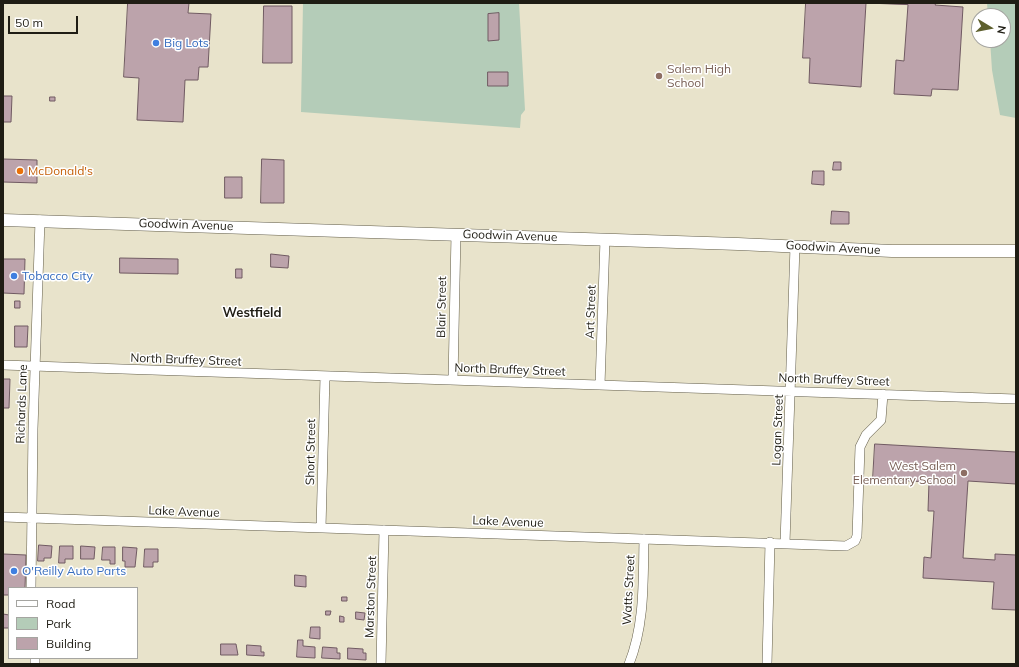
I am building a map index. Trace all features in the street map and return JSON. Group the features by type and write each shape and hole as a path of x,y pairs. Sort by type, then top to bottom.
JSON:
{"street":[{"name":"Goodwin Avenue","path":"3,220 605,239 892,251 1016,251"},
{"name":"Richards Lane","path":"31,587 31,518 40,220"},
{"name":"Blair Street","path":"453,380 456,234"},
{"name":"Art Street","path":"600,385 605,239"},
{"name":"Logan Street","path":"785,543 795,246"},
{"name":"North Bruffey Street","path":"3,365 1016,398"},
{"name":"Short Street","path":"321,528 325,376"},
{"name":"Lake Avenue","path":"3,517 770,542 846,546 851,544 857,536 860,447 866,435 881,420 883,394"},
{"name":"Marston Street","path":"381,664 384,530"},
{"name":"Watts Street","path":"629,664 638,638 641,619 644,539"},
{"path":"767,664 770,542"}],"green space":[{"path":"303,3 519,3 525,110 521,115 520,128 301,112"},
{"path":"987,3 1016,3 1016,118 1000,115 992,70 991,48 1011,48 1011,8 987,8"}],"building":[{"path":"128,3 189,3 188,13 211,14 208,67 199,67 198,80 185,80 183,122 137,120 139,78 124,77"},
{"path":"806,3 866,3 861,87 809,83 810,58 803,58"},
{"path":"867,3 936,3 935,5 963,7 958,90 932,89 931,96 894,94 896,60 904,61 908,5"},
{"path":"264,6 292,6 292,63 263,63"},
{"path":"499,13 499,40 488,41 488,14"},
{"path":"488,72 508,72 508,86 488,86"},
{"path":"3,96 12,96 11,122 3,122"},
{"path":"50,97 55,97 55,101 50,101"},
{"name":"McDonald's","path":"3,159 37,160 37,183 3,182"},
{"path":"262,159 284,160 284,203 261,203"},
{"path":"834,162 841,162 841,170 833,170"},
{"path":"813,171 824,171 824,185 812,184"},
{"path":"225,177 242,177 242,198 225,198"},
{"path":"832,211 849,212 849,224 831,224"},
{"path":"271,254 289,256 288,268 271,267"},
{"path":"120,258 178,259 178,274 120,273"},
{"name":"Tobacco City","path":"3,259 25,259 24,294 3,293"},
{"path":"236,269 242,269 242,278 236,278"},
{"path":"15,301 20,301 20,308 15,308"},
{"path":"15,326 28,326 27,347 15,347"},
{"path":"3,379 10,379 9,408 3,408"},
{"path":"875,444 1016,452 1016,484 968,481 963,558 995,560 995,554 1016,555 1016,610 992,609 994,582 923,578 924,557 931,558 934,511 928,511 929,482 873,479"},
{"path":"39,545 52,546 51,558 44,558 44,561 38,561"},
{"path":"60,546 73,546 73,559 65,559 65,563 59,563"},
{"path":"81,546 95,547 94,559 81,559"},
{"path":"103,547 115,547 115,564 110,564 110,560 102,560"},
{"path":"123,547 137,548 135,567 125,567 125,561 123,561"},
{"path":"145,549 158,549 158,562 153,562 153,567 144,567"},
{"name":"O'Reilly Auto Parts","path":"3,554 26,555 25,587 8,587 8,595 3,595"},
{"path":"295,575 306,576 306,587 295,586"},
{"path":"342,597 347,597 347,601 342,601"},
{"path":"326,611 331,611 330,615 326,615"},
{"path":"356,612 365,613 364,620 356,619"},
{"path":"3,614 8,615 8,628 3,628"},
{"path":"340,616 344,617 344,622 340,622"},
{"path":"311,627 320,627 320,639 310,638"},
{"path":"298,640 303,640 303,646 315,647 315,658 297,657"},
{"path":"221,644 236,644 238,655 221,655"},
{"path":"247,645 261,646 261,652 264,652 264,656 247,655"},
{"path":"323,647 337,648 337,653 340,653 340,659 322,658"},
{"path":"348,648 363,649 363,653 366,653 366,660 348,659"}],"place":[{"name":"Big Lots","path":"156,43"},
{"name":"Salem High School","path":"659,76"},
{"name":"McDonald's","path":"20,171"},
{"name":"Tobacco City","path":"14,276"},
{"name":"West Salem Elementary School","path":"964,473"},
{"name":"O'Reilly Auto Parts","path":"14,571"}],"district":[{"name":"Westfield","path":"252,313"}]}
